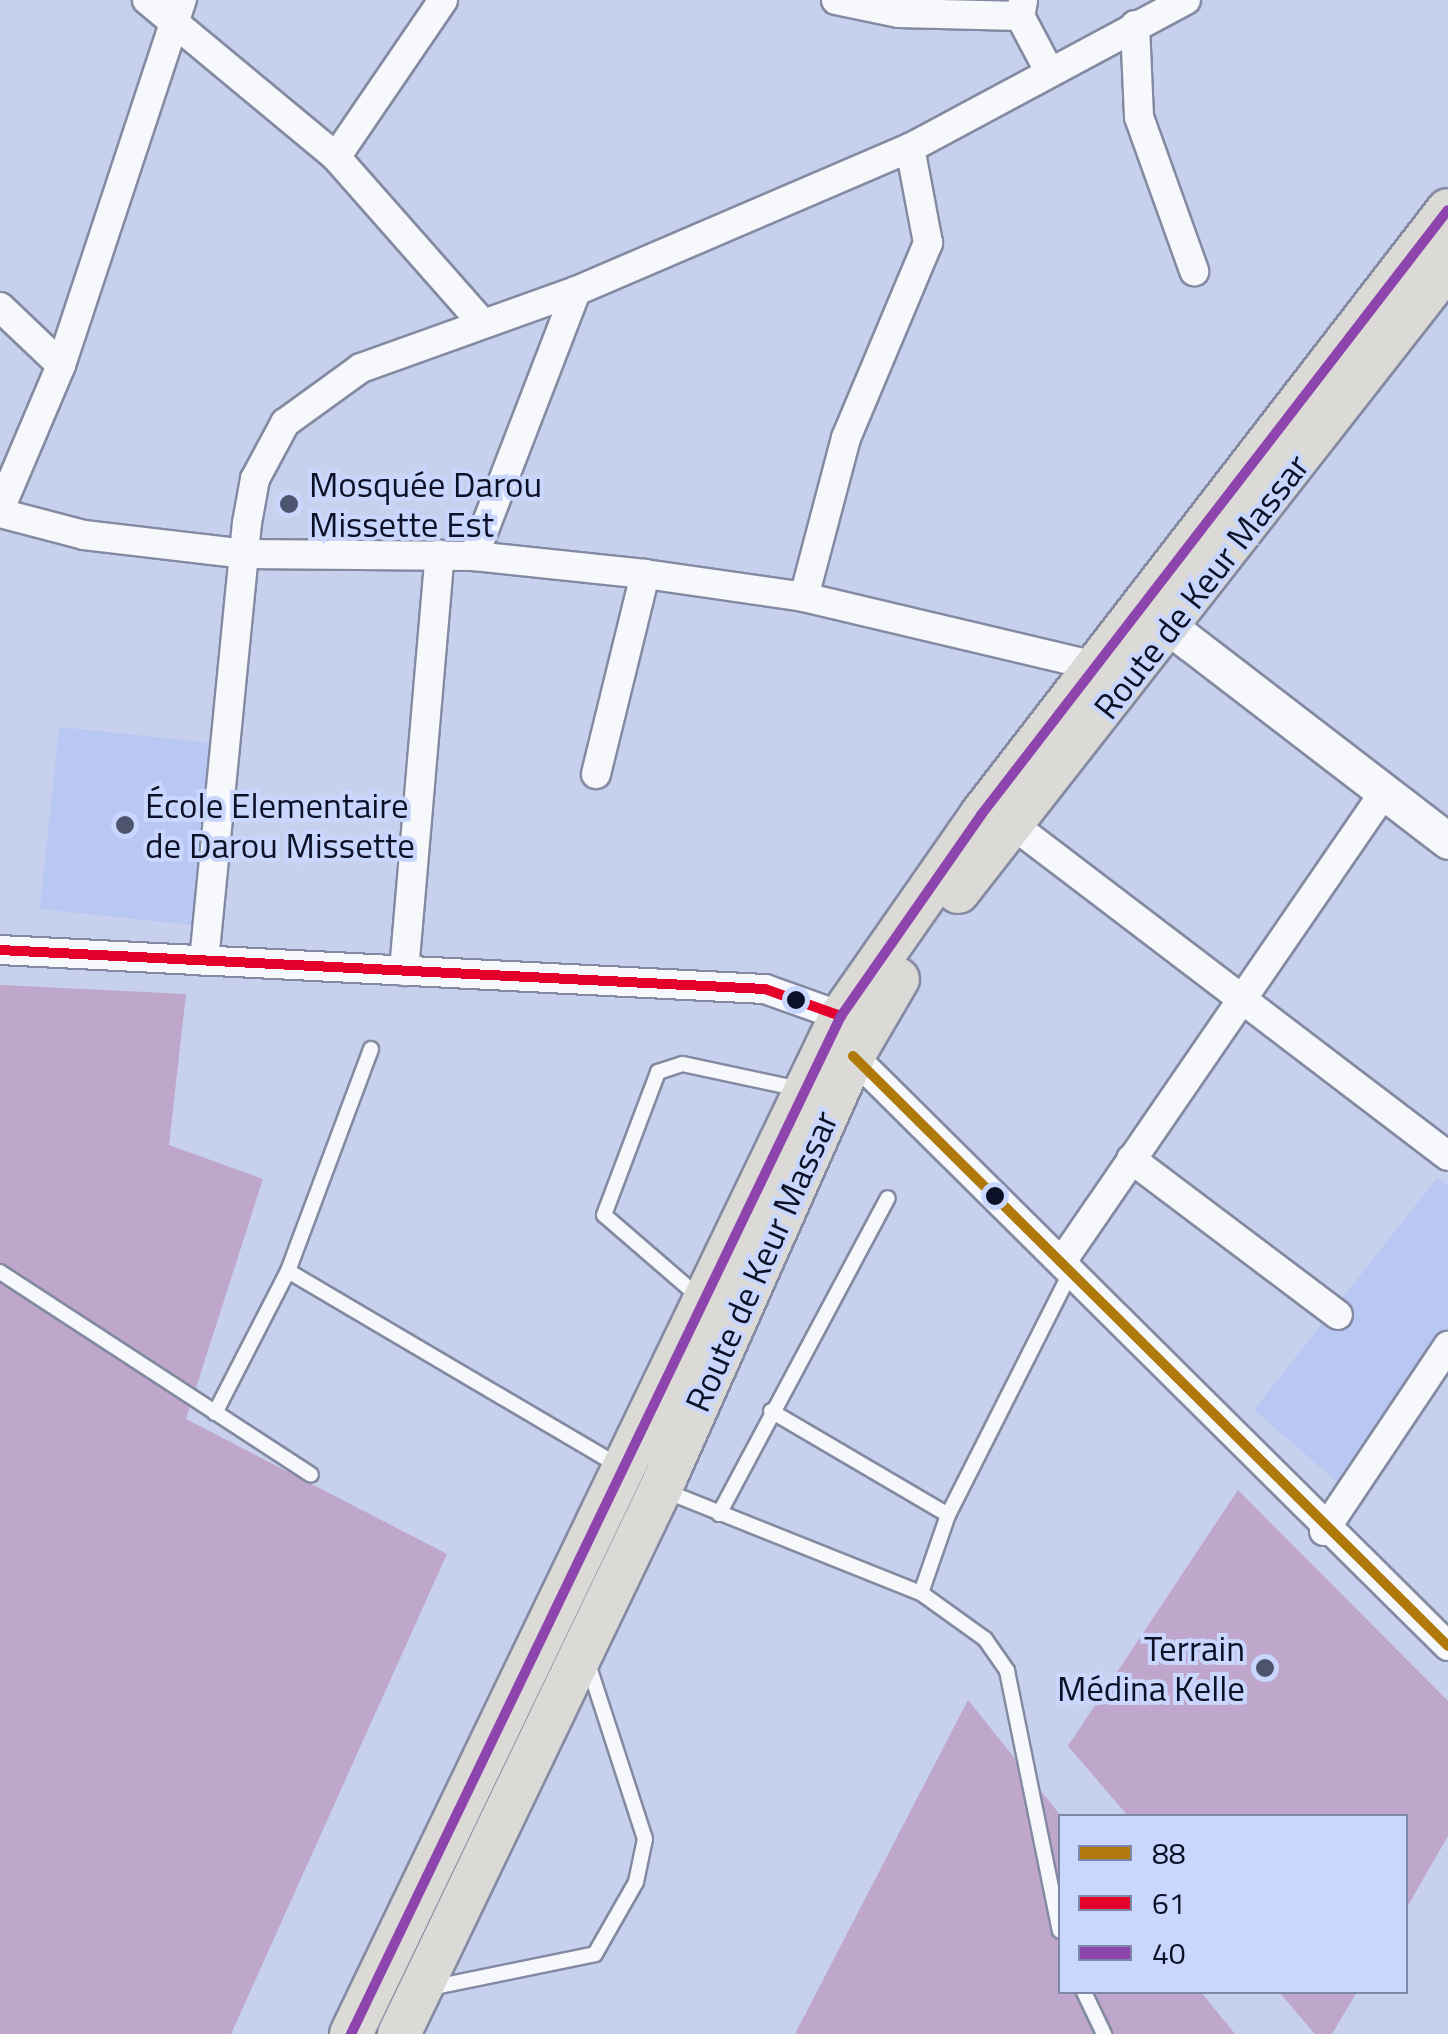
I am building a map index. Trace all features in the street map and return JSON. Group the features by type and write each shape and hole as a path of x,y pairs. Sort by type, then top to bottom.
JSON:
{"main road":[{"name":"Route de Keur Massar","path":"351,2034 643,1479 847,1036 1095,666 1448,210"},
{"name":"Route de Keur Massar","path":"399,2034 584,1652 700,1298 804,1090 1012,824 1172,628 1448,266"}],"street":[{"path":"147,0 177,10 336,157 484,324"},
{"path":"336,157 444,0"},
{"path":"836,0 1022,8 1049,71"},
{"path":"204,960 255,479 285,424 361,368 576,291 910,148 1186,0"},
{"path":"177,10 61,365 0,511 84,535 246,554 474,556 645,574 804,597 1095,666"},
{"path":"1134,25 1139,116 1194,271"},
{"path":"804,597 846,438 928,243 910,148"},
{"path":"474,556 576,291"},
{"path":"0,307 61,365"},
{"path":"404,971 440,555"},
{"path":"596,774 645,574"},
{"path":"1172,628 1448,840"},
{"path":"1069,1262 1131,1159 1384,790"},
{"path":"1012,824 1448,1156"},
{"path":"0,950 765,990 847,1036 1069,1262 1324,1531 1448,1646"},
{"path":"1131,1159 1338,1315"},
{"path":"1324,1531 1448,1346"},
{"path":"1424,1382 1448,1398"}],"lane":[{"path":"216,1413 288,1271 371,1049"},
{"path":"700,1298 604,1215 658,1072 683,1064 804,1090"},
{"path":"719,1514 888,1198"},
{"path":"921,1593 948,1516 1069,1262"},
{"path":"288,1271 643,1479 719,1514 921,1593 985,1639 1007,1671 1058,1921"},
{"path":"0,1272 311,1476"},
{"path":"772,1411 948,1516"},
{"path":"420,1990 595,1954 628,1898 645,1838 584,1652"},
{"path":"1085,1994 1104,2034"}],"shaded area":[{"name":"École Elementaire de Darou Missette","path":"59,727 217,744 198,926 40,909"},
{"path":"0,985 186,994 169,1145 263,1179 186,1419 447,1554 231,2034 0,2034"},
{"path":"1437,1178 1448,1186 1448,1330 1343,1487 1254,1410"},
{"name":"Terrain Médina Kelle","path":"1238,1490 1448,1701 1448,1836 1408,1906 1408,1814 1126,1814 1068,1746"},
{"path":"968,1700 1059,1814 1058,1994 1203,1994 1235,2034 795,2034"},
{"path":"1281,1994 1356,1994 1332,2034 1315,2034"}],"transit line":[{"name":"40","path":"351,2034 841,1016 981,815 1448,210"},
{"name":"61","path":"0,950 765,989 841,1016"},
{"name":"88","path":"853,1056 1448,1646"}],"place":[{"name":"Mosquée Darou Missette Est","path":"289,504"},
{"name":"École Elementaire de Darou Missette","path":"125,825"},
{"name":"Terrain Médina Kelle","path":"1265,1668"}]}
